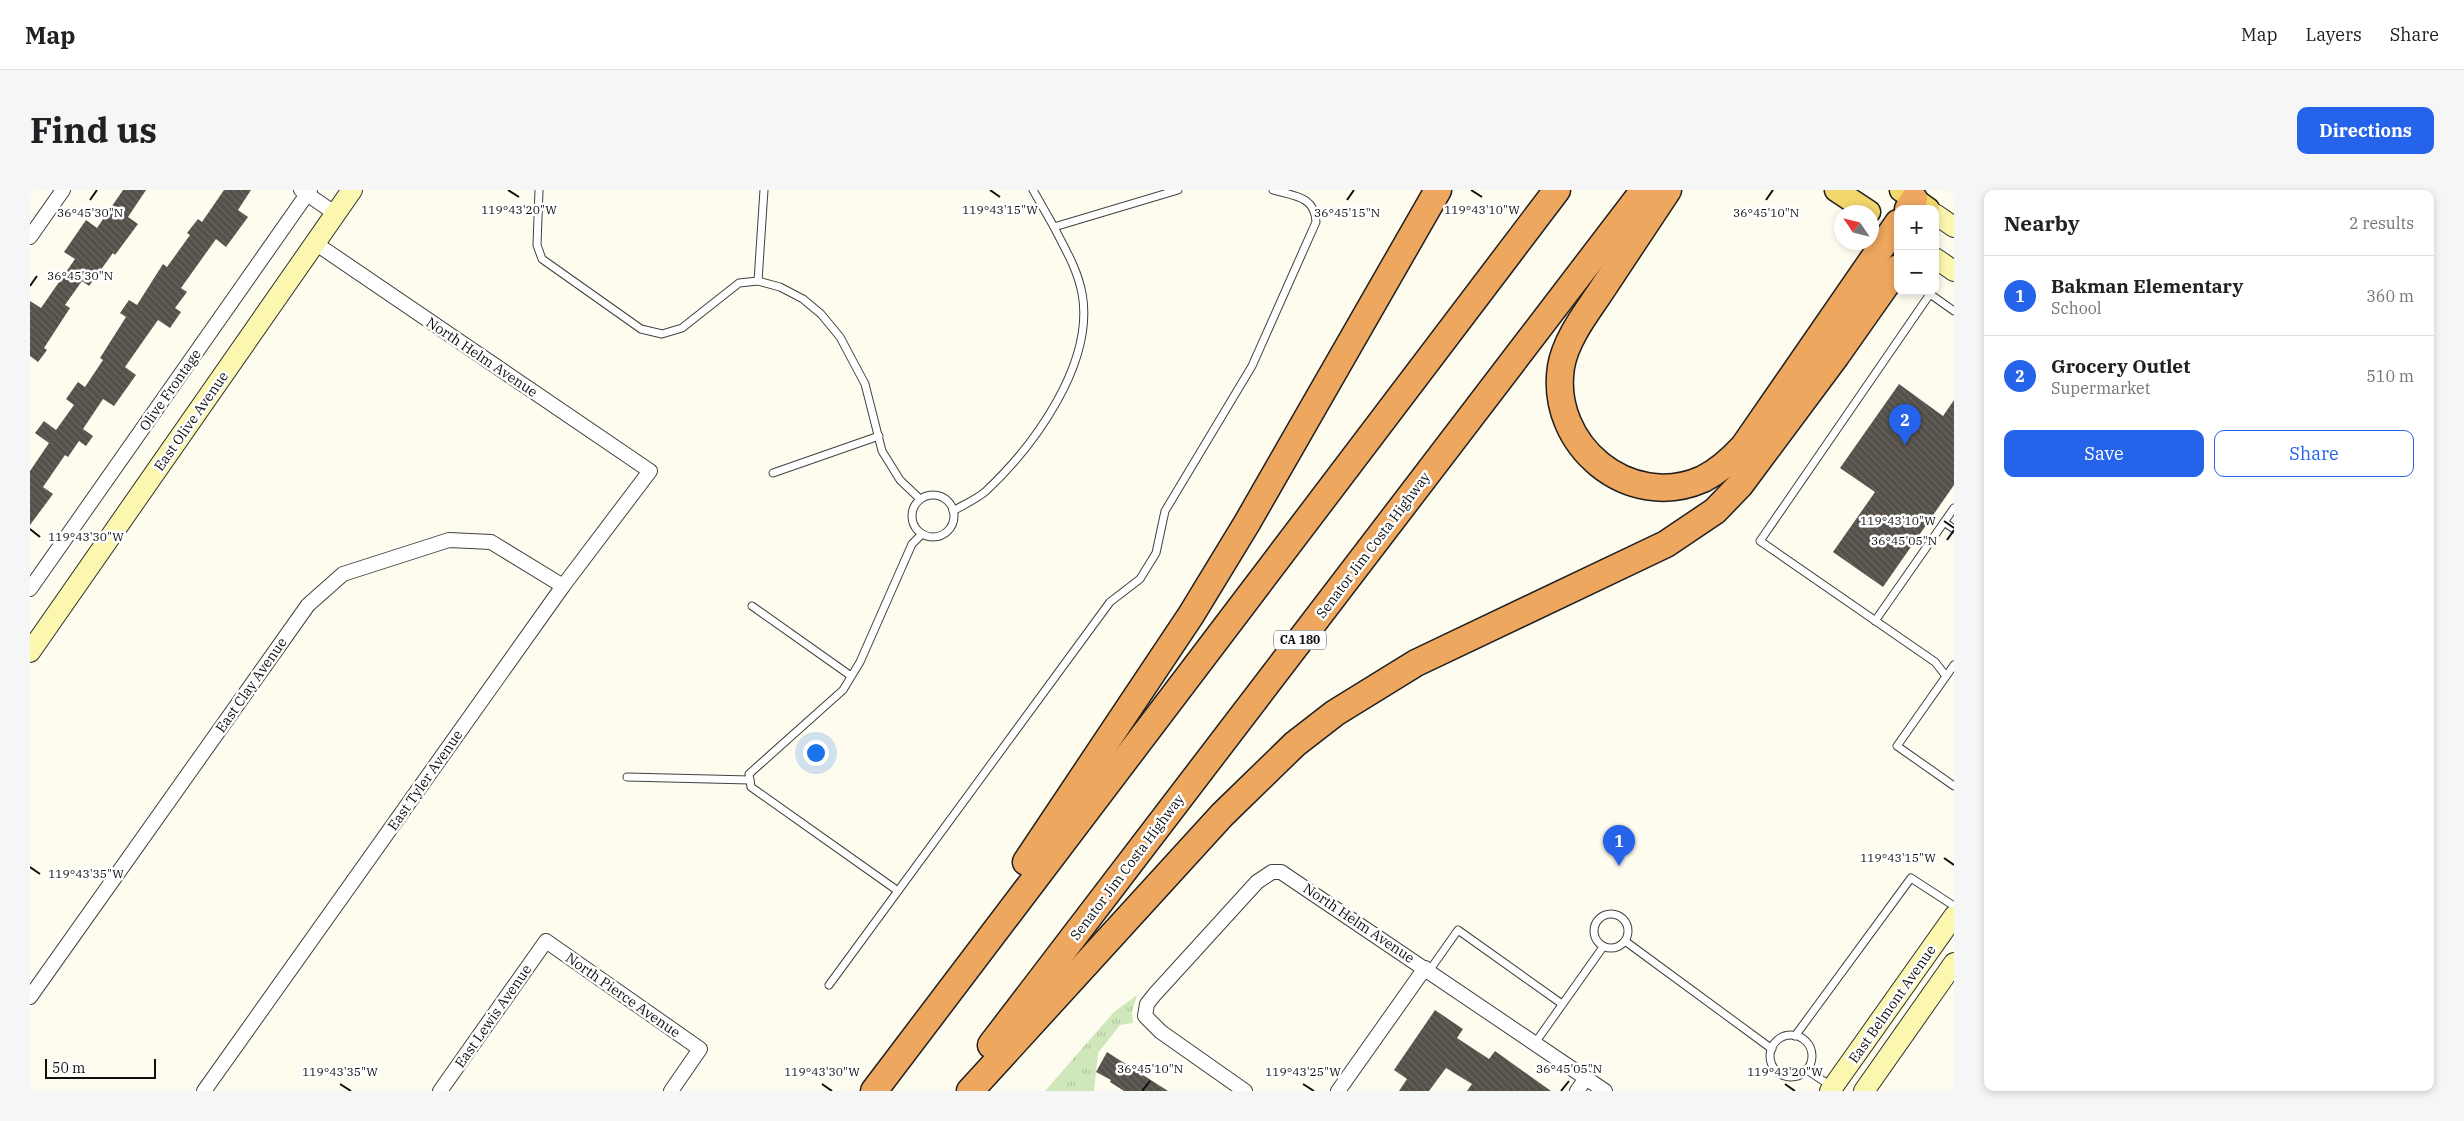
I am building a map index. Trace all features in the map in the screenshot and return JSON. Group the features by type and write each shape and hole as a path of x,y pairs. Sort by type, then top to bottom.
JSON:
{"highway":[{"path":"870,1091 1191,615 1247,523 1438,190"},
{"path":"874,1091 1557,190"},
{"name":"Senator Jim Costa Highway","path":"956,1091 1644,190"},
{"path":"1668,190 1576,328 1561,366 1560,400 1570,432 1595,462 1614,474 1636,483 1656,486 1685,484 1708,476 1732,460 1744,446 1894,234"},
{"path":"970,1091 1222,815 1295,744 1344,708 1416,663 1666,544 1714,511 1740,485 1836,356 1894,274"}],"main road":[{"name":"East Olive Avenue","path":"30,652 352,190"},
{"path":"1836,190 1858,205"},
{"path":"1879,213 1894,213"},
{"path":"1939,222 1954,227"},
{"path":"1939,261 1954,271"},
{"name":"East Belmont Avenue","path":"1834,1090 1954,916"},
{"name":"East Belmont Avenue","path":"1864,1091 1951,973"}],"street":[{"path":"30,237 63,190"},
{"path":"306,191 336,214"},
{"name":"Olive Frontage","path":"30,590 306,191"},
{"name":"North Helm Avenue","path":"315,243 650,472"},
{"name":"East Tyler Avenue","path":"204,1091 563,586 650,472"},
{"name":"East Clay Avenue","path":"30,997 308,606 343,574 450,540 492,542 563,586"},
{"name":"North Helm Avenue","path":"1245,1091 1161,1032 1145,1016 1148,1004 1155,994 1257,882 1272,872 1281,872 1289,875 1605,1091"},
{"name":"North Pierce Avenue","path":"546,941 700,1049 671,1091"},
{"name":"East Lewis Avenue","path":"440,1091 546,941"},
{"path":"1338,1091 1427,970"},
{"path":"1577,1091 1586,1078"}],"lane":[{"path":"539,190 538,245 542,259 641,329 662,334 682,328 739,283 758,281 780,287 803,299 821,314 840,337 865,384 882,451 900,480 920,499"},
{"path":"758,281 764,190"},
{"path":"953,510 985,492 1033,438 1062,394 1081,345 1082,295 1077,270 1033,190"},
{"path":"1054,227 1178,190"},
{"path":"829,985 1110,602 1140,579 1156,553 1165,511 1252,366 1316,222 1316,210 1310,202 1273,190"},
{"path":"1946,676 1935,662 1760,541 1930,294 1954,311"},
{"path":"773,473 879,436"},
{"path":"933,495 946,499 953,510 954,518 948,530 936,536 922,534 917,529 912,517 916,504 920,499 933,495"},
{"path":"1875,621 1954,508"},
{"path":"1944,522 1954,529"},
{"path":"898,891 751,787 750,774 842,690 860,662 912,544 922,534"},
{"path":"752,606 851,676"},
{"path":"1954,665 1897,746 1954,786"},
{"path":"627,777 750,780"},
{"path":"1795,1036 1911,878 1954,906"},
{"path":"1605,914 1617,915 1626,922 1628,933 1625,941 1614,948 1603,947 1595,938 1594,927 1596,921 1605,914"},
{"path":"1427,970 1458,930 1562,1004"},
{"path":"1625,941 1772,1049"},
{"path":"1535,1043 1603,947"},
{"path":"1795,1036 1807,1043 1812,1056 1807,1070 1796,1076 1783,1076 1773,1068 1770,1055 1772,1049 1781,1038 1795,1036"},
{"path":"1807,1070 1834,1090"}],"green space":[{"path":"1137,995 1132,1012 1133,1023 1120,1025 1098,1053 1094,1091 1045,1091 1114,1012"}],"building":[{"path":"123,190 146,190 128,217 138,224 115,255 113,253 89,286 82,281 65,305 70,308 44,348 47,350 38,362 30,356 30,301 41,308 75,259 64,252 86,220 97,228"},
{"path":"224,190 251,190 238,210 248,217 226,247 216,239 181,288 187,292 175,308 181,312 170,328 158,320 125,367 136,375 114,406 103,399 83,429 93,436 86,446 79,441 68,457 65,455 43,487 53,494 30,525 30,471 49,443 35,433 44,421 56,430 74,405 66,399 78,382 85,387 103,360 100,358 126,317 120,313 129,300 137,305 163,264 167,267 190,235 187,233 198,219 202,222"},
{"path":"1899,384 1943,416 1954,400 1954,485 1883,587 1833,552 1875,492 1840,468"},
{"path":"1435,1010 1463,1029 1457,1038 1489,1059 1495,1051 1551,1091 1467,1091 1472,1084 1446,1068 1429,1091 1399,1091 1407,1079 1394,1070"},
{"path":"1107,1052 1168,1091 1124,1091 1110,1082 1111,1080 1096,1072"}],"place":[{"name":"Grocery Outlet","path":"1905,445"},
{"name":"Bakman Elementary","path":"1619,866"}]}
